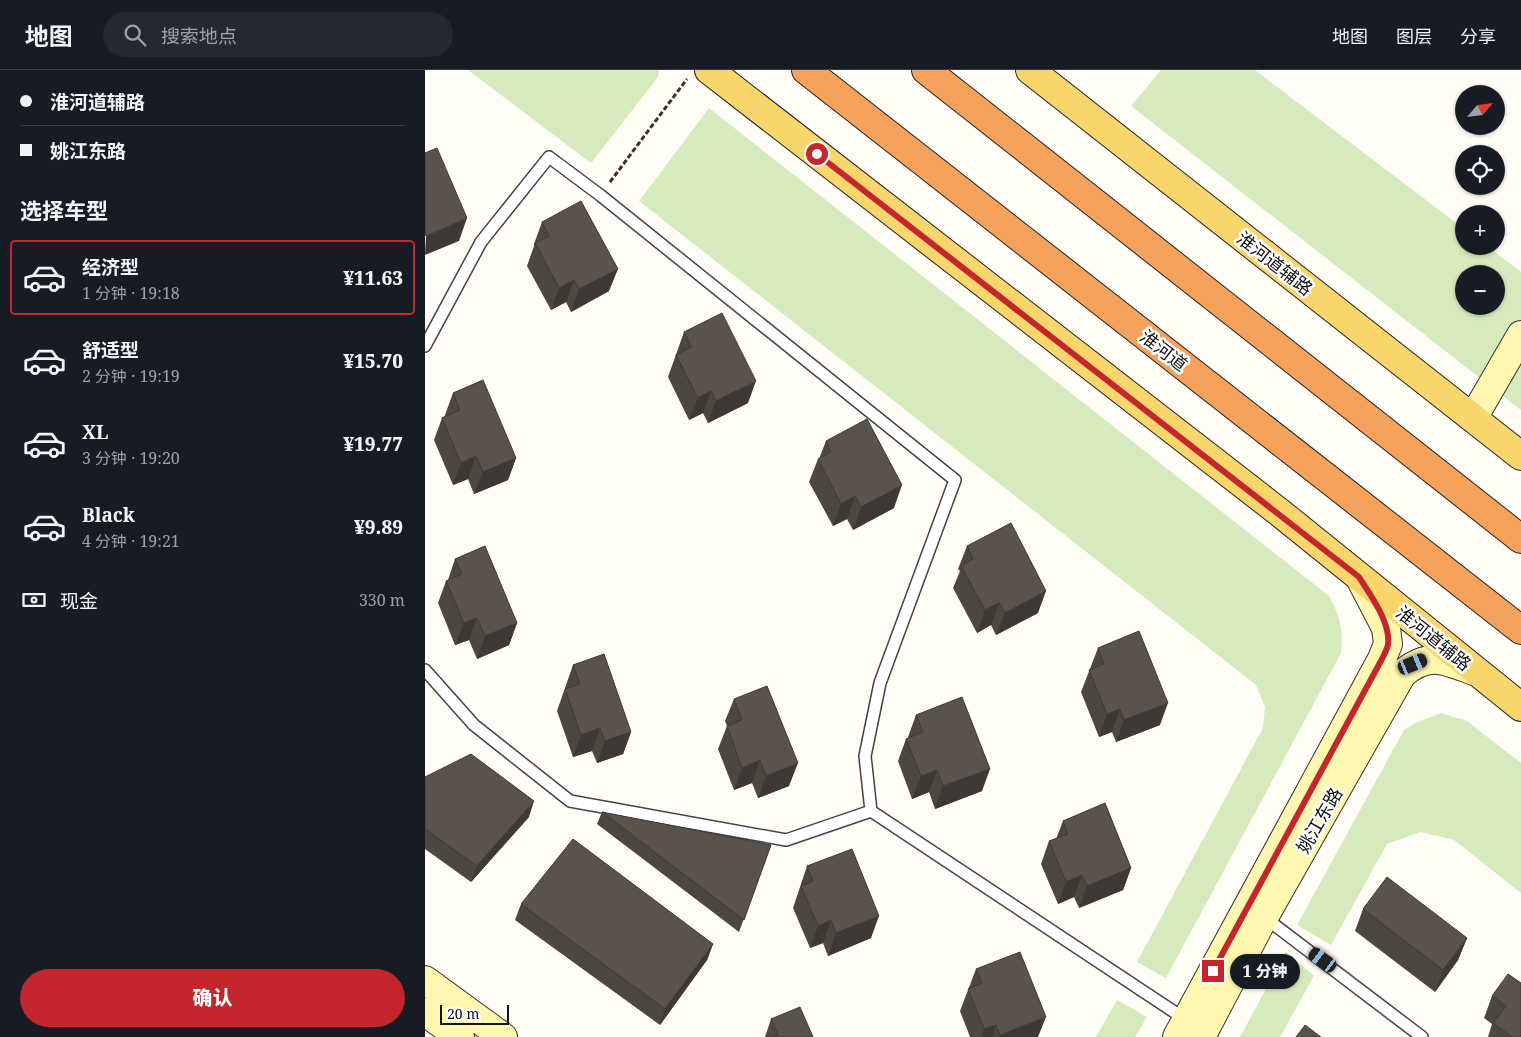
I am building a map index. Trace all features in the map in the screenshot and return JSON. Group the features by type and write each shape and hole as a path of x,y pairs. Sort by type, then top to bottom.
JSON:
{"highway":[{"name":"淮河道","path":"806,70 1521,630"},
{"path":"926,70 1521,539"}],"main road":[{"name":"淮河道辅路","path":"1030,70 1521,456"},
{"name":"淮河道辅路","path":"698,74 1359,577 1521,707"}],"street":[{"path":"1473,418 1521,335"},
{"name":"姚江东路","path":"1192,1031 1256,911 1388,644 1386,628 1359,577"},
{"name":"姚江东路","path":"1256,911 1402,674 1413,664 1427,659 1443,660 1474,671"},
{"path":"425,980 503,1037"},
{"path":"425,1012 460,1037"}],"lane":[{"path":"425,346 481,242 549,157 600,195 955,480 880,683 865,756 871,811 1192,1031"},
{"path":"425,670 473,725 570,801 786,840 871,811"},
{"path":"1256,911 1422,1037"}],"path":[{"path":"600,195 698,74"}],"green space":[{"path":"468,70 659,71 658,77 591,163"},
{"path":"1161,70 1255,70 1455,222 1455,255 1499,255 1521,272 1521,410 1131,106"},
{"path":"709,108 1329,596 1340,624 1342,638 1341,653 1166,978 1137,962 1263,728 1265,707 1256,685 639,201"},
{"path":"1441,713 1467,721 1521,763 1521,893 1454,840 1421,832 1387,844 1331,945 1297,925 1404,730 1415,723"},
{"path":"1286,952 1314,976 1280,1037 1240,1037"},
{"path":"1117,1000 1147,1017 1135,1037 1096,1037"}],"building":[{"path":"437,148 467,218 426,236 425,153"},
{"path":"581,201 618,269 579,289 574,280 559,288 535,243 549,236 542,222"},
{"path":"722,313 756,381 716,401 711,391 698,398 676,355 691,347 684,332"},
{"path":"483,380 516,458 483,472 476,456 461,463 442,418 460,410 453,393"},
{"path":"867,419 902,485 861,507 855,496 841,504 818,459 831,452 826,441"},
{"path":"1011,523 1046,591 1005,613 999,603 985,610 961,566 973,559 967,546"},
{"path":"485,546 517,623 485,636 477,618 464,623 446,581 462,574 455,559"},
{"path":"1139,631 1168,703 1124,720 1120,709 1107,714 1089,670 1104,664 1098,648"},
{"path":"604,654 631,732 605,741 600,728 581,735 565,689 580,684 573,665"},
{"path":"767,686 798,763 766,776 760,760 742,768 727,726 742,720 734,699"},
{"path":"962,697 990,769 943,786 937,770 921,776 906,739 923,732 916,715"},
{"path":"471,754 534,801 477,866 425,829 425,777"},
{"path":"1105,803 1131,868 1087,886 1082,875 1066,882 1049,841 1068,834 1063,821"},
{"path":"602,812 771,845 744,920"},
{"path":"573,839 713,944 665,1009 521,904"},
{"path":"852,849 879,916 836,933 831,920 818,926 801,886 813,881 807,866"},
{"path":"1387,877 1467,938 1443,970 1363,909"},
{"path":"1020,952 1046,1017 1000,1035 996,1025 984,1029 968,989 982,983 976,969"},
{"path":"1508,974 1521,983 1521,1037 1512,1037 1493,1023 1506,1006 1492,996"},
{"path":"800,1007 813,1037 773,1037 778,1035 771,1019"},
{"path":"1305,1025 1321,1037 1296,1037"}],"route":[{"path":"817,154 1263,500 1359,577 1379,612 1386,628 1388,644 1382,659 1213,971"}]}
